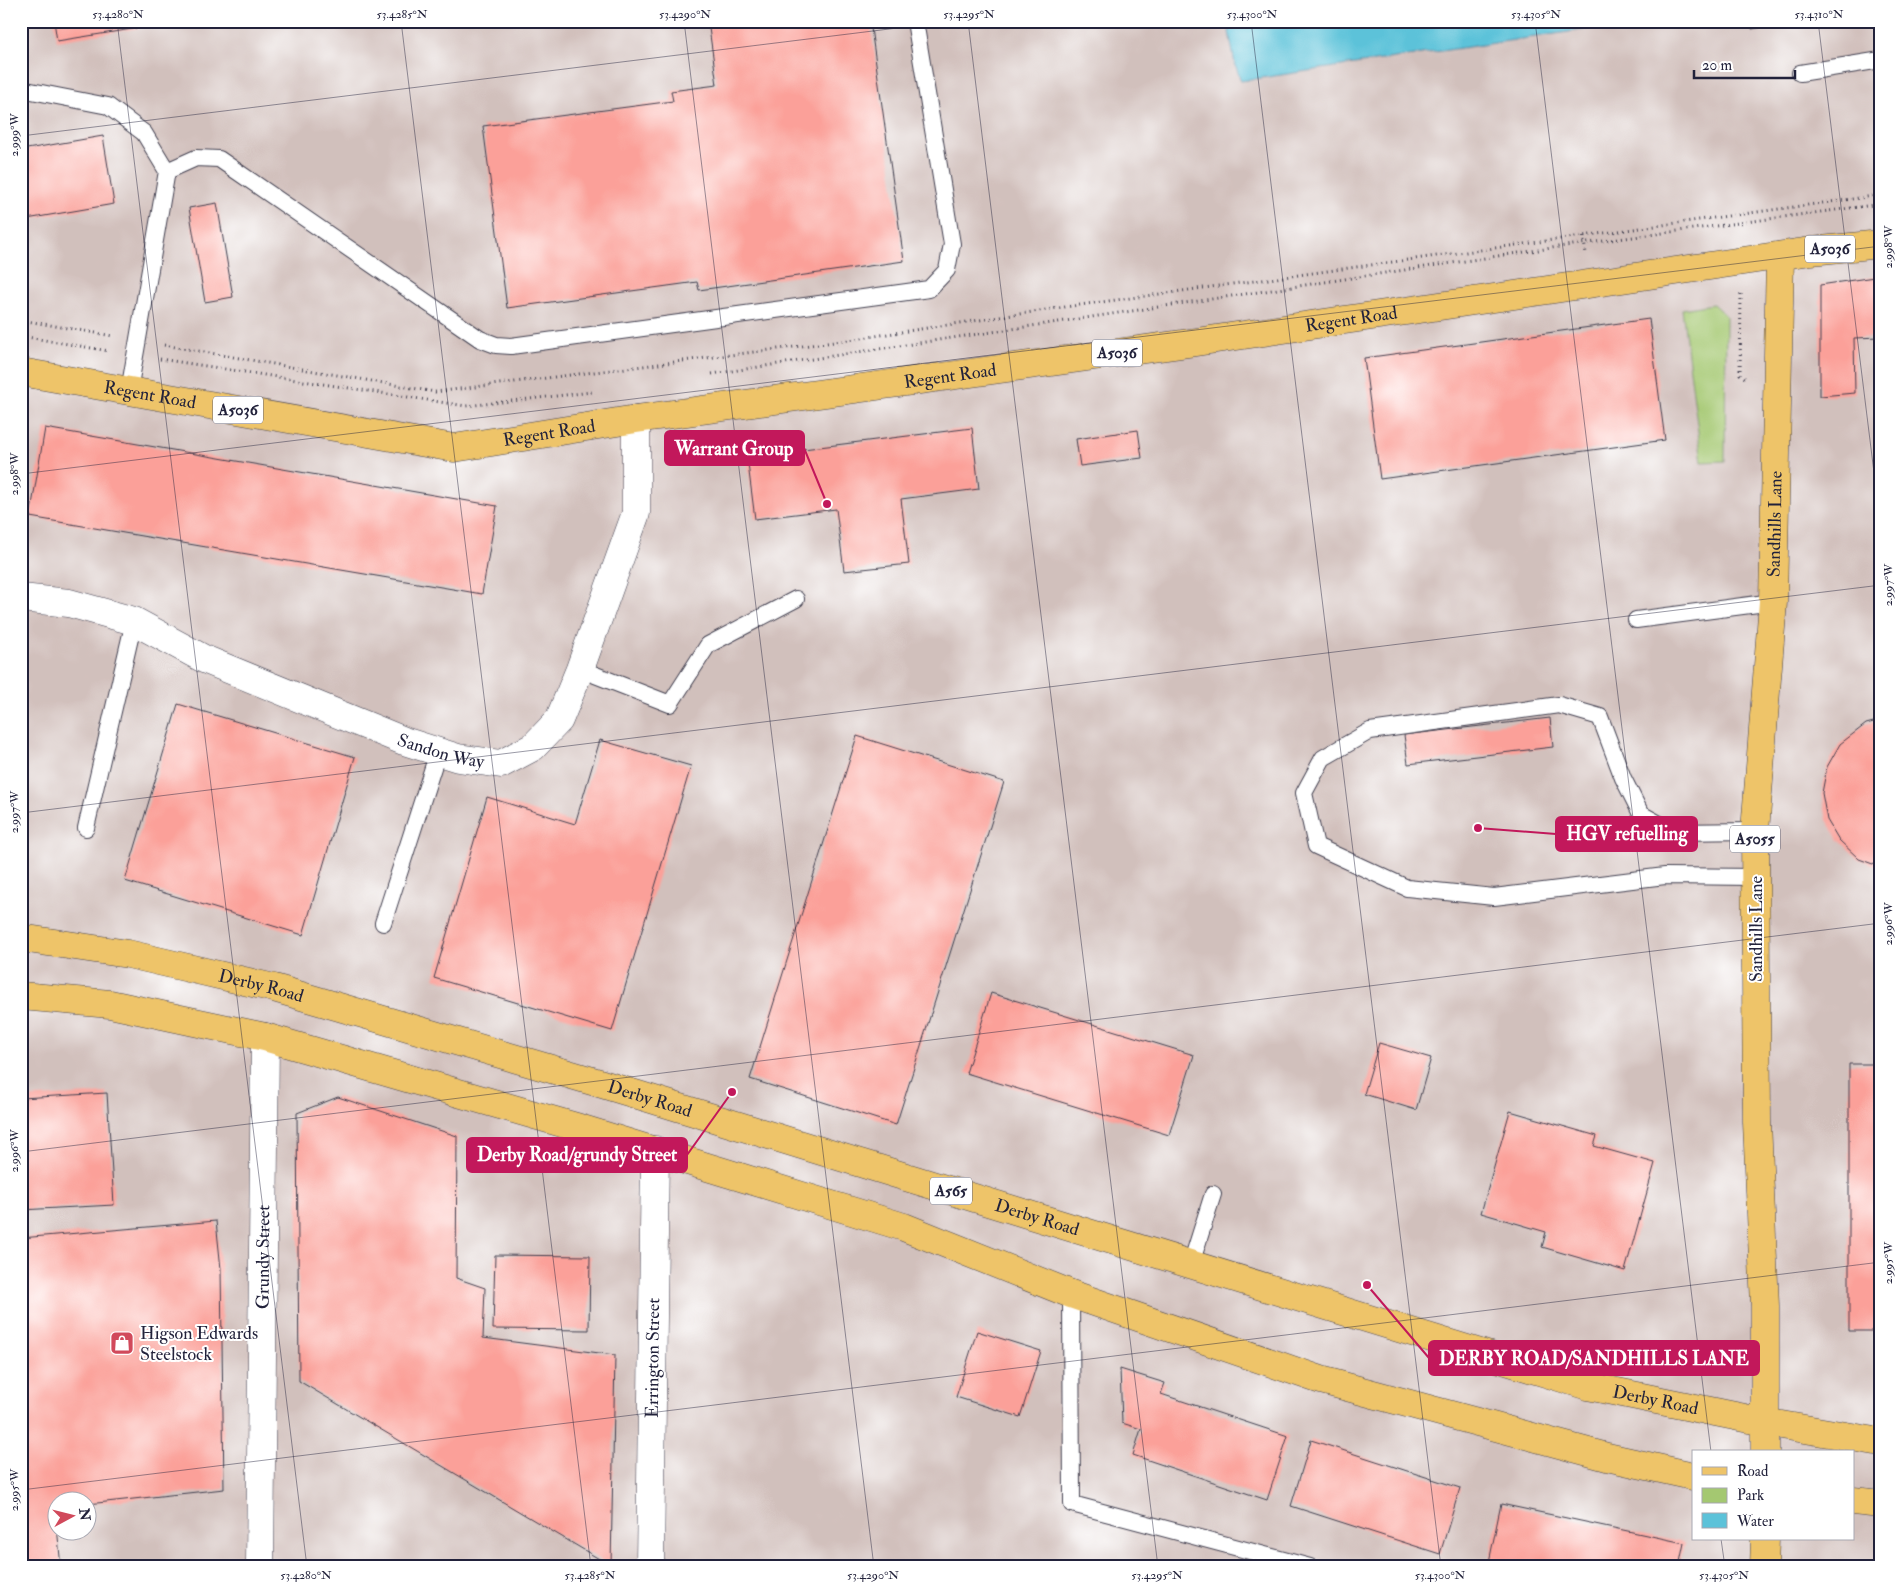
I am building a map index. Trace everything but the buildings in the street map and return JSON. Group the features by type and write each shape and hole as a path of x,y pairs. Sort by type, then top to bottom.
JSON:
{"main road":[{"name":"Regent Road","path":"21,372 454,448 636,419 1196,342 1780,256 1881,244"},
{"name":"Sandhills Lane","path":"1765,1450 1765,1306 1757,1122 1755,831 1773,602 1780,256"},
{"name":"Derby Road","path":"21,938 128,954 274,988 599,1083 1588,1386 1764,1422 1881,1442"},
{"path":"21,996 110,1004 265,1037 655,1150 904,1227 1071,1294 1321,1380 1607,1457 1692,1476"},
{"path":"1854,1501 1881,1504"},
{"path":"1764,1567 1765,1540"}],"street":[{"name":"Sandon Way","path":"21,598 69,603 134,621 204,659 404,741 458,758 500,764 533,747 559,720 580,669 636,513 636,419"},
{"name":"Grundy Street","path":"260,1567 265,1037"},
{"name":"Errington Street","path":"650,1567 655,1150"}],"lane":[{"path":"168,171 196,158 219,159 480,339 496,345 511,346 929,290 947,270 952,244 915,21"},
{"path":"1800,73 1881,60"},
{"path":"21,89 108,106 144,133 168,171 129,391"},
{"path":"580,669 670,704 708,645 796,599"},
{"path":"1636,620 1773,602"},
{"path":"86,828 134,621"},
{"path":"1755,831 1674,832 1641,814 1623,778 1600,717 1559,705 1370,731 1322,758 1304,793 1316,846 1406,888 1494,897 1665,876 1756,877"},
{"path":"383,923 438,752"},
{"path":"1191,1264 1213,1194"},
{"path":"1071,1294 1072,1504 1310,1567"}],"path":[{"path":"21,336 136,348 435,392 842,341 1065,307 1881,195"},
{"path":"707,375 1584,244 1881,204"},
{"path":"1583,236 1584,244"},
{"path":"21,320 136,348 466,406 600,391"}],"shaded area":[{"path":"21,21 1881,21 1881,1567 21,1567"}],"green space":[{"path":"1713,304 1726,316 1725,461 1702,462 1682,309"}],"water":[{"path":"1227,21 1642,21 1241,81 1235,64"}],"place":[{"name":"Warrant Group","path":"827,504"},
{"name":"HGV refuelling","path":"1478,828"},
{"name":"Derby Road/grundy Street","path":"732,1092"},
{"name":"DERBY ROAD/SANDHILLS LANE","path":"1367,1285"},
{"name":"Higson Edwards Steelstock","path":"122,1343"}]}
